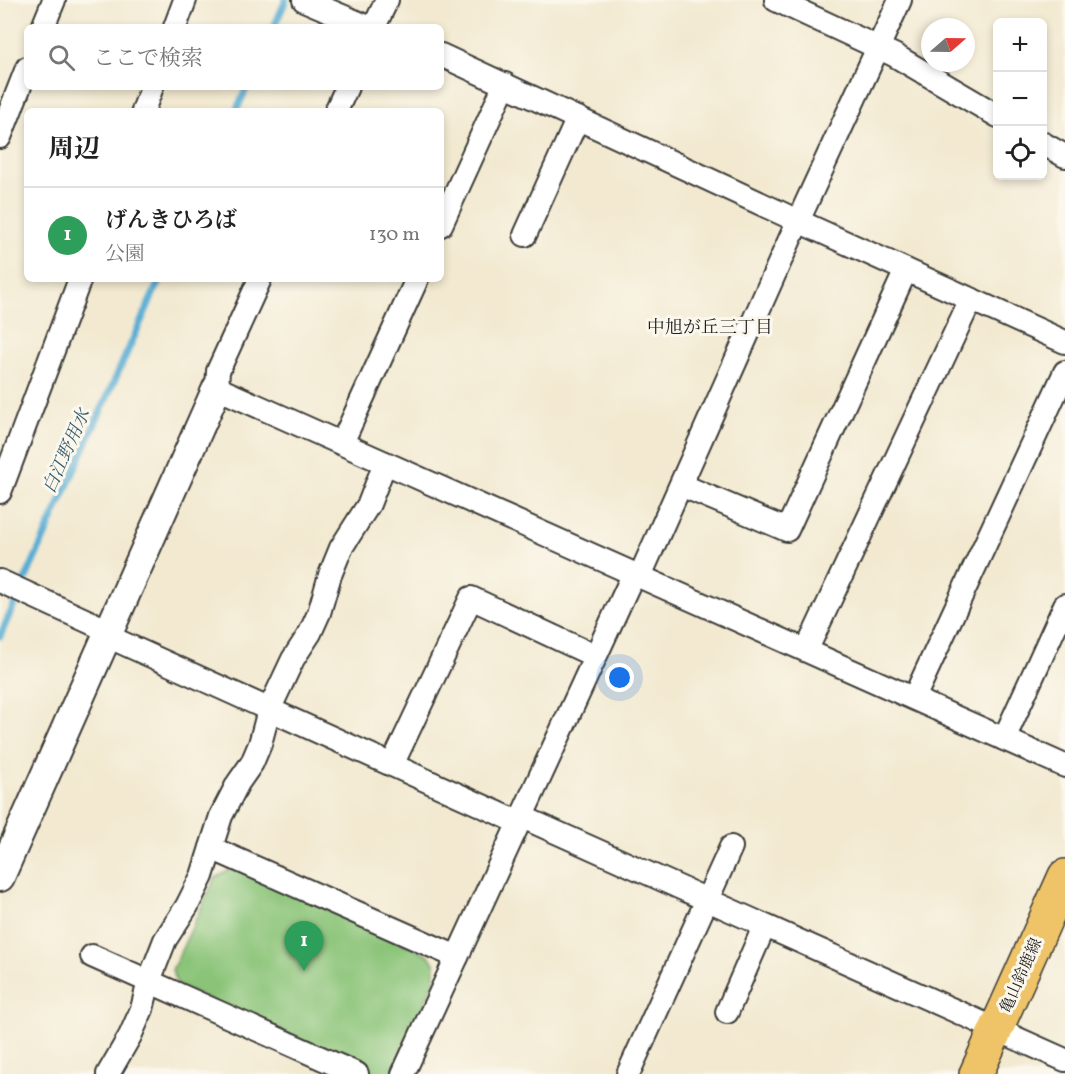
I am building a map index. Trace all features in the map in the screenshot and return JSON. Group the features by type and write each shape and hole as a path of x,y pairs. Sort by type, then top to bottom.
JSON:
{"main road":[{"name":"亀山鈴鹿線","path":"976,1074 1065,876"}],"street":[{"path":"44,24 54,0"},
{"path":"176,24 185,0"},
{"path":"304,0 370,24"},
{"path":"376,24 387,0"},
{"path":"776,0 879,47 993,113"},
{"path":"403,1074 595,656 681,485 798,221 900,0"},
{"path":"444,55 798,221 1065,342"},
{"path":"0,136 24,76"},
{"path":"444,218 505,84"},
{"path":"144,108 151,90"},
{"path":"337,108 346,90"},
{"path":"525,235 578,118"},
{"path":"1047,146 1065,156"},
{"path":"681,485 787,530 906,270"},
{"path":"0,492 79,282"},
{"path":"0,877 217,388 218,371 259,282"},
{"path":"342,444 416,282"},
{"path":"807,649 971,300"},
{"path":"914,698 1065,372"},
{"path":"217,388 807,649 1065,766"},
{"path":"108,1074 142,1009 149,981 165,940 187,906 202,876 221,816 238,783 252,763 260,744 269,710 292,659 310,633 319,613 341,548 369,504 386,463"},
{"path":"15,587 269,710 707,900 1065,1060"},
{"path":"392,765 471,598 595,656"},
{"path":"1004,739 1065,605"},
{"path":"628,1074 731,847"},
{"path":"211,848 458,957"},
{"path":"727,1012 764,927"},
{"path":"92,957 357,1074"}],"green space":[{"path":"234,867 429,955 435,965 435,981 392,1072 377,1074 177,985 172,970 215,878"}],"waterway":[{"name":"白江野用水","path":"275,24 286,0"},
{"name":"白江野用水","path":"237,108 246,90"},
{"name":"白江野用水","path":"0,636 159,282"}],"place":[{"name":"げんきひろば","path":"304,971"}],"district":[{"name":"中旭が丘三丁目","path":"710,327"}]}
